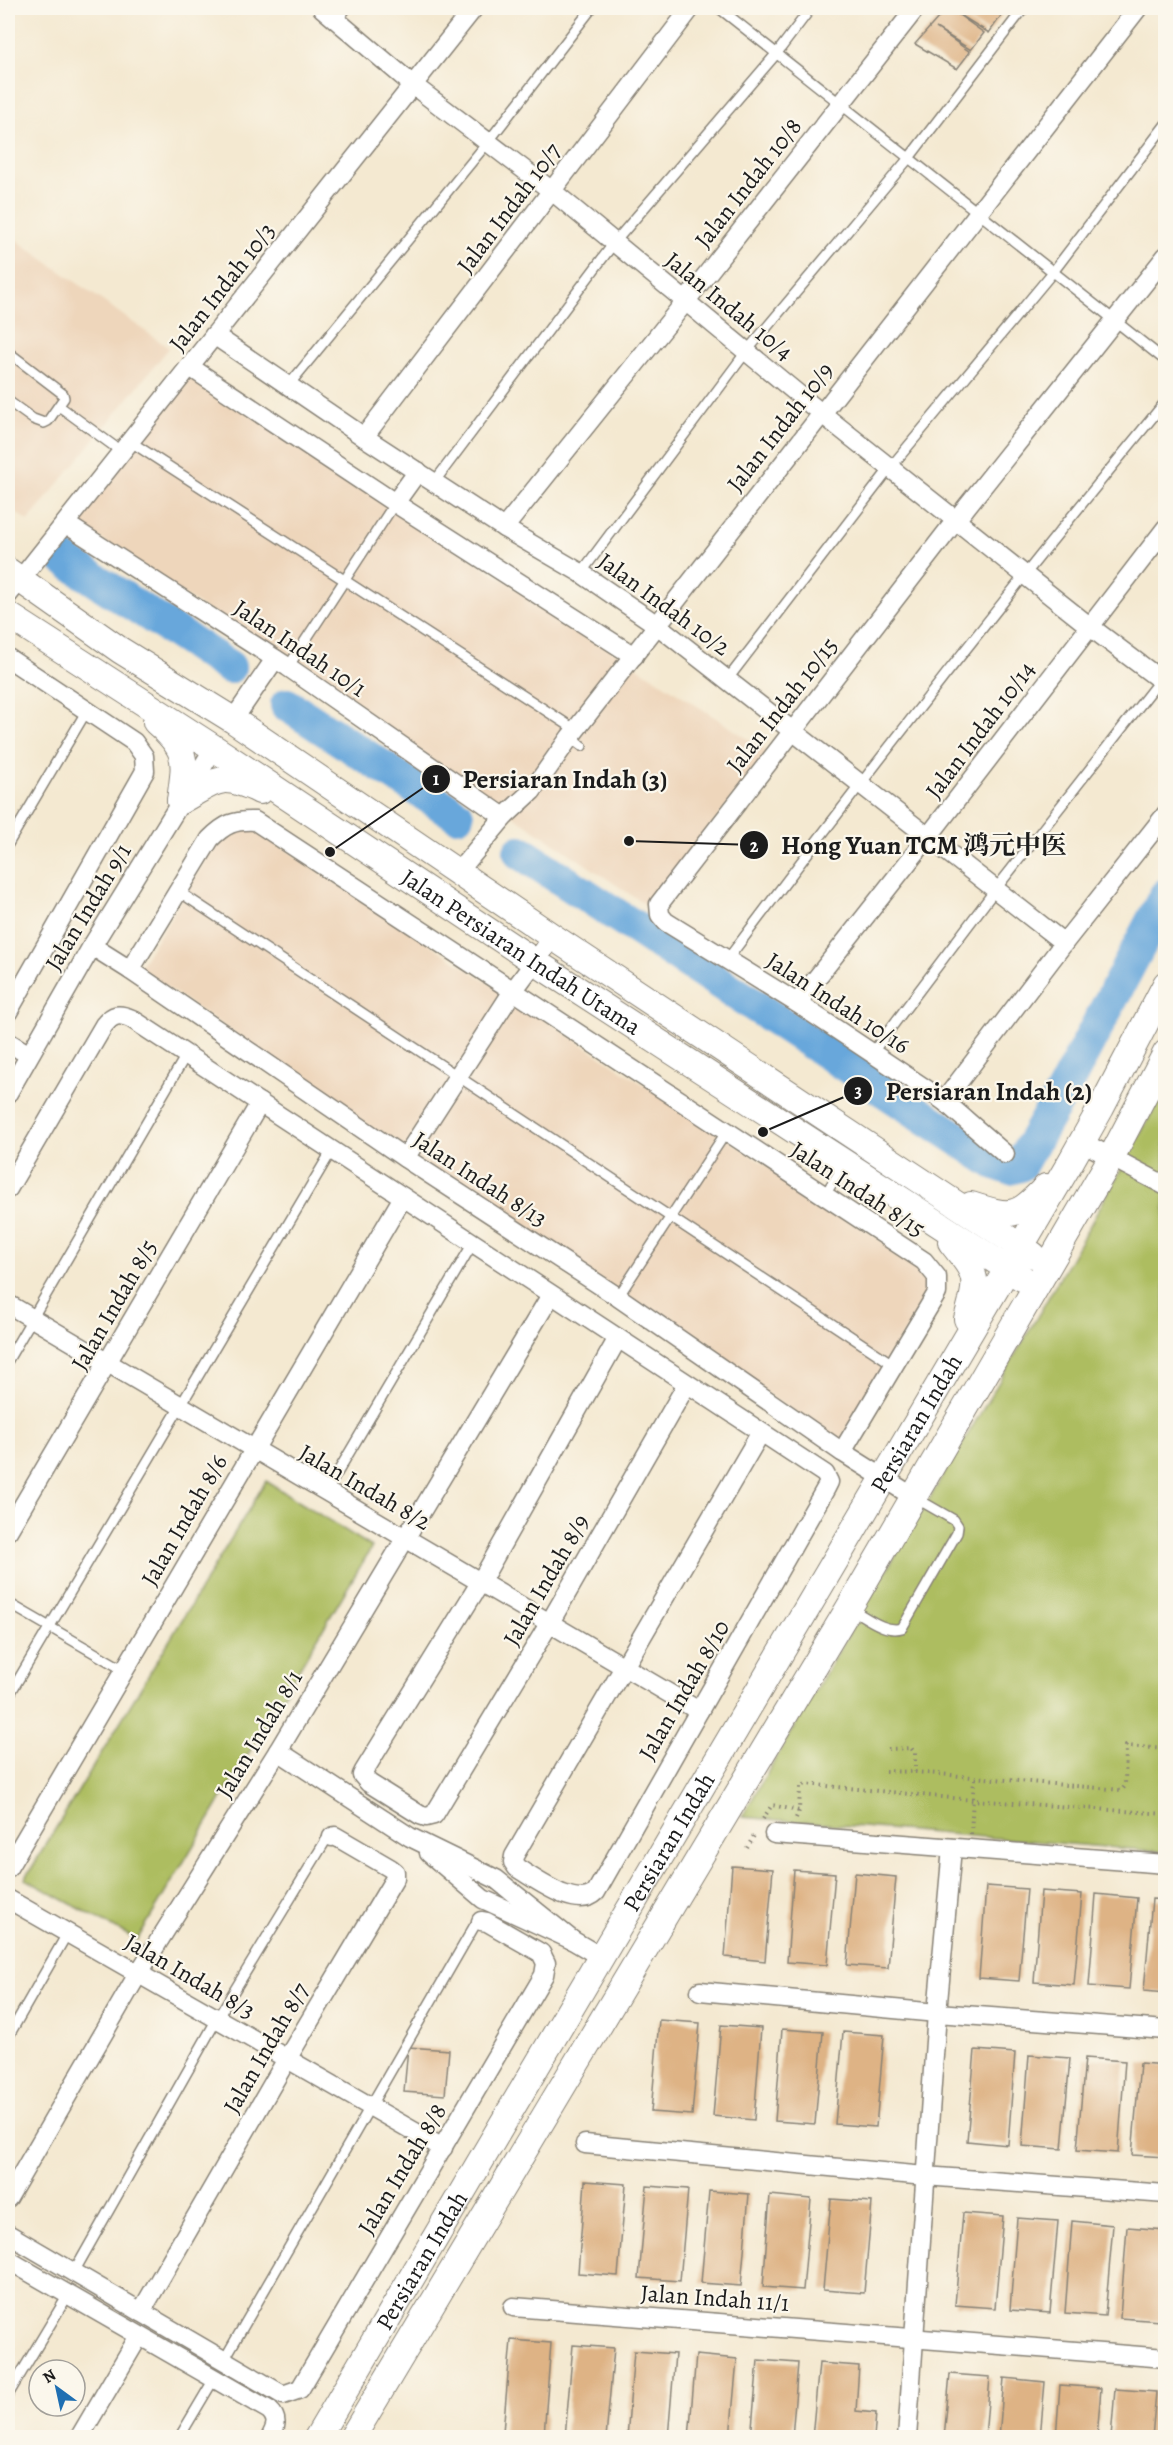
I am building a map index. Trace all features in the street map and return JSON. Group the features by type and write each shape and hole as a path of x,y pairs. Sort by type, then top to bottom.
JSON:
{"main road":[{"name":"Jalan Persiaran Indah Utama","path":"12,582 233,720 553,937 1048,1265"},
{"name":"Jalan Persiaran Indah Utama","path":"8,615 325,821 534,962 844,1165 1035,1287"},
{"path":"120,650 204,718 210,727 214,748 239,742 279,769 337,792"},
{"path":"102,676 180,745 184,766 180,801"},
{"path":"180,801 220,779 232,779 325,821"},
{"path":"1020,1247 1076,1153 1166,984"},
{"path":"1048,1265 1111,1158 1166,1053"},
{"path":"947,1198 1008,1215 1020,1211 1076,1153"},
{"path":"938,1225 970,1266 975,1276 976,1287 958,1352"},
{"name":"Persiaran Indah","path":"317,2438 1020,1247"},
{"name":"Persiaran Indah","path":"352,2438 849,1608 1048,1265"},
{"path":"591,2039 606,1977 601,1957 622,1953 637,1941 675,1897"}],"street":[{"name":"Jalan Indah 10/4","path":"322,8 341,14 413,85 552,191 821,413 1089,626 1164,678"},
{"name":"Jalan Indah 10/3","path":"12,582 66,524 474,8"},
{"name":"Jalan Indah 10/7","path":"364,437 692,8"},
{"name":"Jalan Indah 10/8","path":"504,528 916,8"},
{"name":"Jalan Indah 10/9","path":"458,872 504,817 537,796 657,625 1137,8"},
{"name":"Jalan Indah 10/15","path":"666,922 660,915 659,904 663,897 956,520 1166,256"},
{"name":"Jalan Indah 10/2","path":"214,335 364,437 435,481 504,528 581,573 657,625 1064,943"},
{"path":"190,367 395,503 634,656"},
{"path":"395,503 418,471"},
{"name":"Jalan Indah 10/1","path":"66,524 281,663 504,817"},
{"name":"Jalan Indah 10/14","path":"797,1004 1166,528"},
{"path":"9,663 86,712"},
{"path":"233,720 281,663"},
{"name":"Jalan Indah 9/1","path":"8,1012 146,771 144,756 134,742 86,712"},
{"name":"Jalan Indah 9/1","path":"8,1093 92,946 214,748"},
{"path":"944,1101 1166,814"},
{"name":"Jalan Indah 8/15","path":"178,891 210,839 223,825 237,820 255,821 924,1261 937,1277 937,1293 894,1365"},
{"path":"130,970 178,891"},
{"name":"Jalan Indah 10/16","path":"666,922 797,1004 944,1101 1005,1154"},
{"path":"405,1158 513,991 553,937"},
{"name":"Jalan Indah 8/13","path":"92,946 405,1158 618,1298 882,1479 912,1496"},
{"path":"8,1189 104,1025 116,1014 132,1019 761,1432 624,1667"},
{"path":"8,1042 30,1055"},
{"name":"Jalan Indah 8/5","path":"8,1531 260,1103"},
{"path":"1076,1153 1111,1158 1166,1186"},
{"name":"Jalan Indah 8/6","path":"8,1868 403,1197"},
{"name":"Jalan Indah 8/1","path":"8,2198 138,1974 278,1751 551,1294"},
{"name":"Jalan Indah 8/2","path":"8,1304 699,1712"},
{"path":"480,1583 618,1338"},
{"path":"842,1452 894,1365"},
{"name":"Jalan Indah 8/9","path":"480,1583 362,1775 369,1784 426,1817 434,1815 445,1799 687,1384"},
{"name":"Jalan Indah 8/10","path":"624,1667 514,1856 513,1862 517,1868 565,1896 584,1899 591,1898 596,1892 829,1482 825,1474 761,1432"},
{"path":"278,1751 410,1837 496,1879 572,1940 601,1957"},
{"path":"782,1834 1166,1864"},
{"name":"Jalan Indah 8/7","path":"141,2312 395,1878 395,1872 390,1868 335,1836 332,1837"},
{"path":"907,2438 937,2013 961,1849"},
{"name":"Jalan Indah 8/3","path":"8,1899 443,2148"},
{"name":"Jalan Indah 8/8","path":"224,2360 283,2395 300,2389 443,2148 544,1975 546,1963 541,1953 487,1922 481,1921"},
{"path":"700,1991 937,2013 1166,2030"},
{"path":"585,2144 925,2176 1166,2194"},
{"path":"8,2234 224,2360"},
{"path":"8,2260 274,2414 276,2424 270,2438"},
{"name":"Jalan Indah 11/1","path":"513,2307 1166,2358"},
{"path":"79,2438 139,2336"}],"lane":[{"path":"288,386 488,142 592,8"},
{"path":"719,8 1166,361"},
{"path":"435,481 614,243 777,54 812,8"},
{"path":"581,573 746,352 909,158 1024,8"},
{"path":"728,680 890,468 1053,272 1166,124"},
{"path":"8,352 63,394 63,402 48,421 40,422 8,401"},
{"path":"727,960 859,783 1024,574 1166,400"},
{"path":"59,406 344,582 576,738"},
{"path":"281,663 344,582 395,503"},
{"path":"872,1053 995,890 1164,678"},
{"path":"8,844 86,712"},
{"path":"178,891 894,1365"},
{"path":"8,1360 186,1055"},
{"path":"618,1298 727,1131"},
{"path":"8,1697 332,1150"},
{"path":"824,1196 844,1165"},
{"path":"326,1492 473,1243"},
{"path":"849,1608 877,1624 895,1630 902,1628 957,1533 958,1526 954,1520 912,1496"},
{"path":"8,1603 124,1671"},
{"path":"74,2272 217,2019 326,1840 332,1837"},
{"path":"224,2360 475,1924 481,1921"},
{"path":"8,2037 67,1934"},
{"path":"8,2395 68,2295"},
{"path":"179,2438 214,2379"}],"path":[{"path":"885,1772 915,1772 1122,1790 1125,1786 1126,1746 1166,1749"},
{"path":"888,1749 911,1748 915,1753 915,1772"},
{"path":"961,1849 974,1800 974,1778"},
{"path":"782,1834 799,1810 800,1787 806,1784 974,1800 1166,1814"}],"shaded area":[{"path":"8,234 169,348 28,521 8,507"},
{"path":"191,376 768,752 649,907 76,522"},
{"path":"253,828 920,1266 928,1277 930,1290 839,1442 401,1148 139,968 217,842 227,831"}],"green space":[{"path":"1165,1088 1165,1852 742,1817 1063,1272"},
{"path":"266,1481 372,1547 137,1940 25,1879"}],"building":[{"path":"947,8 984,33 971,50 936,28 970,52 957,69 915,44"},
{"path":"949,8 990,8 1001,16 989,33"},
{"path":"732,1866 773,1869 765,1961 725,1957"},
{"path":"794,1870 835,1873 827,1965 787,1962"},
{"path":"855,1873 896,1877 888,1968 847,1965"},
{"path":"986,1886 1027,1889 1019,1981 979,1978"},
{"path":"1041,1891 1082,1894 1074,1985 1034,1982"},
{"path":"1096,1894 1137,1898 1129,1989 1089,1986"},
{"path":"1152,1899 1166,1900 1166,1993 1144,1991"},
{"path":"659,2020 700,2023 692,2115 651,2112"},
{"path":"721,2025 761,2028 754,2120 713,2116"},
{"path":"782,2029 823,2032 815,2124 775,2121"},
{"path":"843,2032 884,2035 876,2127 835,2124"},
{"path":"408,2047 449,2050 445,2095 404,2092"},
{"path":"975,2050 1015,2053 1008,2145 967,2141"},
{"path":"1029,2055 1070,2058 1062,2149 1022,2146"},
{"path":"1085,2058 1125,2061 1118,2153 1077,2150"},
{"path":"1140,2063 1166,2065 1166,2157 1132,2155"},
{"path":"585,2181 626,2184 618,2276 578,2273"},
{"path":"647,2186 688,2189 680,2281 639,2278"},
{"path":"709,2191 749,2194 741,2286 701,2283"},
{"path":"770,2195 811,2199 803,2290 763,2287"},
{"path":"831,2199 872,2202 864,2293 823,2290"},
{"path":"963,2213 1003,2216 995,2308 955,2305"},
{"path":"1017,2218 1058,2221 1050,2313 1010,2310"},
{"path":"1072,2221 1113,2225 1105,2316 1065,2313"},
{"path":"1127,2227 1166,2230 1166,2261 1160,2321 1120,2318"},
{"path":"511,2340 551,2343 544,2435 503,2432"},
{"path":"573,2345 614,2348 606,2438 565,2437"},
{"path":"634,2351 675,2354 668,2438 627,2438"},
{"path":"696,2355 737,2359 730,2438 689,2438"},
{"path":"758,2360 798,2363 792,2438 751,2438"},
{"path":"819,2363 859,2366 856,2411 876,2413 874,2438 812,2438"},
{"path":"950,2374 990,2377 985,2438 944,2438"},
{"path":"1004,2378 1045,2382 1040,2438 999,2438"},
{"path":"1060,2385 1101,2388 1097,2438 1056,2438"},
{"path":"1115,2389 1156,2392 1152,2438 1111,2438"}],"waterway":[{"path":"64,559 229,667"},
{"path":"287,705 457,815"},
{"path":"520,852 995,1163 1009,1168 1020,1165 1063,1091 1166,895"}],"place":[{"name":"Hong Yuan TCM 鸿元中医","path":"629,841"},
{"name":"Persiaran Indah (3)","path":"330,852"},
{"name":"Persiaran Indah (2)","path":"763,1132"}]}
